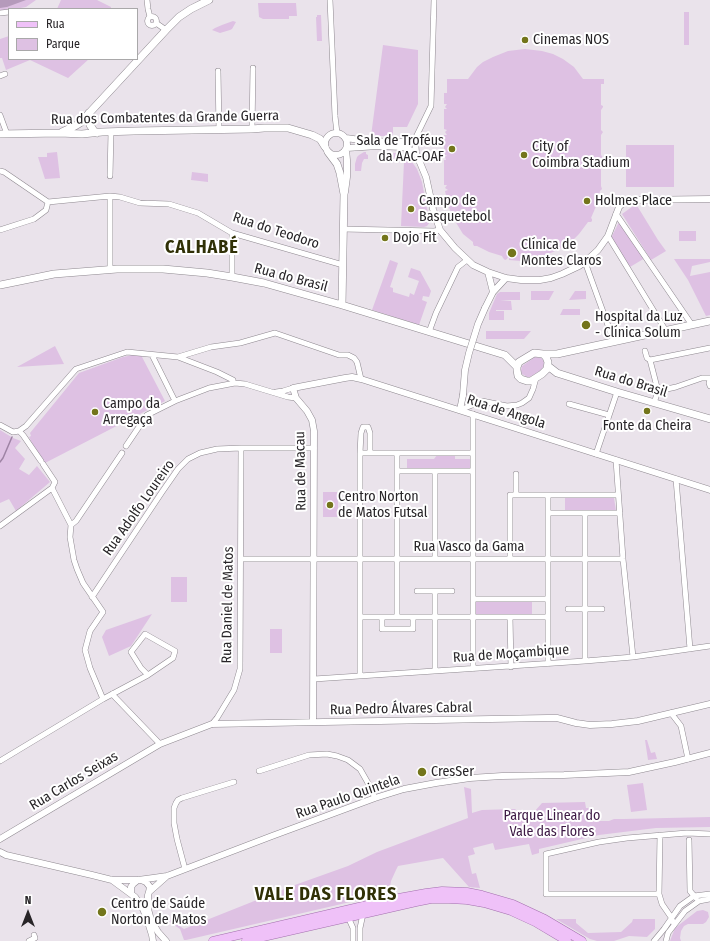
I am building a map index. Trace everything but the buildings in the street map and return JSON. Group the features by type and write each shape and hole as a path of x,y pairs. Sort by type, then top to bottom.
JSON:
{"main road":[{"path":"60,133 77,124 89,113 179,17 208,0"},
{"path":"89,113 90,125 97,133"},
{"path":"77,124 84,124 86,132 80,134 75,131 77,124"},
{"name":"Rua dos Combatentes da Grande Guerra","path":"3,134 80,134 288,128 320,138 326,150 338,164 344,194 342,305"},
{"name":"Rua do Brasil","path":"0,284 54,274 110,269 163,270 232,276 269,284 342,305 505,356 517,367 518,376 521,379 531,381 536,378"},
{"path":"517,367 519,362 534,353 557,354 710,321"},
{"name":"Rua do Brasil","path":"543,354 546,357 548,364 557,373 710,419"},
{"path":"536,378 547,369 548,364 557,354"},
{"path":"505,356 526,358"},
{"path":"212,941 413,895 426,893 467,892 513,904 542,918 582,941"},
{"path":"246,941 431,899 467,900 491,905 510,911 535,922 567,941"}],"street":[{"path":"147,0 150,17 156,18 156,23 166,30"},
{"path":"330,0 335,116 338,133"},
{"path":"434,0 431,106 415,139 416,153 426,177 433,209 440,230 455,248 473,265 506,278 521,280 540,280 551,278 586,262 598,250 608,236 619,207 624,202 630,200 684,198 710,199"},
{"path":"252,129 253,68"},
{"path":"218,71 219,130"},
{"path":"0,115 3,134"},
{"path":"110,132 110,176"},
{"path":"346,138 348,145 341,154 334,156 326,150 325,142 328,136 334,133 343,135 346,138 367,142 402,142 415,139"},
{"path":"346,149 364,147 402,147 416,153"},
{"name":"Rua dos Combatentes da Grande Guerra","path":"344,194 347,177 346,149"},
{"path":"0,171 4,172 48,202 46,210 34,219 0,230"},
{"path":"110,196 110,269"},
{"name":"Rua do Teodoro","path":"48,202 120,196 140,203 169,204 198,213 232,233 251,237 343,265"},
{"path":"616,214 692,325"},
{"path":"343,229 440,230"},
{"path":"232,233 232,276"},
{"path":"608,236 666,330"},
{"path":"428,332 458,267 467,260"},
{"path":"586,262 614,342"},
{"path":"488,272 493,292"},
{"path":"460,410 465,370 472,340 493,292 506,278"},
{"path":"178,357 211,347 240,343 275,333 339,355 354,358 357,362 360,379"},
{"path":"650,360 710,348"},
{"path":"645,351 647,358 650,360 658,391 654,403"},
{"path":"0,426 13,432 19,431 26,426 76,369 127,352 178,357 232,380"},
{"path":"152,355 175,401"},
{"name":"Rua de Angola","path":"293,388 352,377 710,490"},
{"path":"460,410 482,401 507,406 522,403 529,398 536,378"},
{"path":"658,391 676,387 702,378 710,379 710,386"},
{"path":"126,446 147,415 175,401 209,388 235,383 244,384 296,398"},
{"path":"274,392 293,388"},
{"name":"Rua de Macau","path":"293,388 296,398 307,411 312,420 314,431 314,722"},
{"path":"596,454 617,392"},
{"path":"569,404 609,415"},
{"path":"473,414 473,669"},
{"path":"360,675 360,453 361,433 363,427 368,427 370,433 370,453"},
{"path":"1,525 52,488 56,482 19,431"},
{"name":"Rua Daniel de Matos","path":"212,724 234,690 240,669 241,448"},
{"name":"Rua Adolfo Loureiro","path":"92,596 178,469 188,459 200,453 217,449 314,448"},
{"path":"103,699 85,650 90,632 103,612 83,583 74,560 70,537 72,526 122,453"},
{"path":"360,453 473,453"},
{"path":"398,453 398,617"},
{"path":"616,460 623,559 633,657"},
{"path":"398,471 473,471"},
{"path":"435,471 435,559"},
{"path":"510,559 513,495 516,474"},
{"path":"676,479 690,649"},
{"path":"52,488 72,526"},
{"path":"513,495 618,495"},
{"path":"548,495 548,664"},
{"path":"548,514 620,514"},
{"path":"585,514 585,661"},
{"name":"Rua Vasco da Gama","path":"241,559 623,559"},
{"path":"417,591 452,591"},
{"path":"435,591 435,671"},
{"path":"473,599 548,599"},
{"path":"568,609 602,609"},
{"path":"360,617 548,617"},
{"path":"382,617 382,629 413,629 413,617"},
{"path":"510,617 510,666"},
{"path":"0,761 103,699 148,675 173,658 175,651 145,634 131,652 141,668 148,675"},
{"name":"Rua de Moçambique","path":"314,679 633,657 710,646"},
{"path":"112,694 160,744 212,724"},
{"name":"Rua Pedro Álvares Cabral","path":"212,724 547,718 557,718 576,723 612,724 638,722 710,704"},
{"path":"671,713 680,726 688,759"},
{"name":"Rua Carlos Seixas","path":"0,838 160,744"},
{"name":"Rua Paulo Quintela","path":"112,880 139,880 167,876 374,798 404,789 470,778 624,772 710,753"},
{"path":"260,771 309,755 327,754 337,756 348,760 360,769 374,798"},
{"path":"185,869 174,823 174,808 176,803 182,798 234,782"},
{"path":"659,894 546,894 546,854 599,842 687,833 710,834"},
{"path":"680,834 689,840"},
{"path":"689,840 698,834"},
{"path":"660,835 659,894 662,904 674,924"},
{"path":"689,840 690,891 699,901"},
{"path":"0,852 6,856 112,880 137,898 143,898 149,894"},
{"name":"Rua Paulo Quintela","path":"149,894 167,876"},
{"path":"153,941 143,909 132,893 131,887 139,880 144,880 150,887 148,909 151,920 158,932 166,941"},
{"path":"654,941 680,906 694,896 710,894"},
{"path":"666,941 668,933 685,910 699,901 710,899"},
{"path":"360,941 360,928 363,914"},
{"path":"348,918 353,928 353,941"},
{"path":"29,941 36,938 34,935"}],"green space":[{"path":"0,0 36,0 26,7 8,8 8,10 0,11"},
{"path":"61,0 97,0 111,7 111,8 57,8"},
{"path":"258,3 296,3 297,16 289,16 289,19 263,19 259,17"},
{"path":"684,12 689,12 689,45 684,45"},
{"path":"317,15 321,15 322,41 317,41"},
{"path":"233,21 236,22 230,30 220,33 212,30 222,25"},
{"path":"8,36 8,60 30,60 6,70 2,58 0,58 0,39"},
{"path":"383,45 418,50 418,104 407,127 393,127 393,136 371,136"},
{"name":"City of Coimbra Stadium","path":"525,49 542,51 563,59 574,67 583,79 604,79 604,84 601,84 601,105 603,106 601,110 601,130 603,132 601,135 601,155 603,158 601,161 602,189 591,218 592,221 588,222 569,246 540,257 538,260 534,258 534,261 509,260 508,257 505,260 502,256 474,246 473,242 463,234 455,221 451,221 451,218 453,217 448,205 445,191 448,190 445,188 447,185 444,185 444,160 446,160 445,157 447,155 444,155 444,135 447,135 445,132 447,130 444,129 444,109 447,109 445,107 447,104 444,104 444,93 447,93 447,79 468,79 483,62 508,51"},
{"path":"30,60 88,60 68,78"},
{"path":"626,145 674,145 674,187 626,187"},
{"path":"57,152 60,178 45,179 38,157 47,157 47,153"},
{"path":"364,152 368,155 368,159 364,159 361,171 355,171 357,157"},
{"path":"388,153 402,153 407,155 417,169 422,182 430,217 430,222 427,226 401,226 404,162 402,159 388,159"},
{"path":"192,172 208,174 208,182 191,180"},
{"path":"636,204 666,251 651,260 622,214"},
{"path":"619,222 645,258 630,267 611,238"},
{"path":"679,231 696,231 696,241 679,241"},
{"path":"674,259 710,259 710,262 692,266 690,276 710,272 710,315 706,316 688,280"},
{"path":"390,260 398,263 390,287 393,288 393,292 409,297 410,293 414,295 419,281 408,277 411,268 420,271 431,291 429,297 423,296 422,300 427,302 419,325 372,310"},
{"path":"531,291 554,291 549,300 531,300"},
{"path":"575,291 586,291 586,299 569,300"},
{"path":"500,292 520,292 520,300 500,300 511,301 512,310 496,310 504,311 504,320 489,320 489,313 497,294"},
{"path":"563,309 580,309 580,315 560,315"},
{"path":"486,331 531,331 524,339 486,339"},
{"path":"55,346 64,364 17,367"},
{"name":"Campo da Arregaça","path":"141,355 165,401 45,463 29,437 31,436 30,433 79,373 123,357"},
{"path":"535,357 543,360 543,367 540,371 530,377 527,377 522,374 522,366"},
{"path":"0,430 21,441 15,448 25,459 19,469 29,475 37,466 50,482 16,511 9,499 0,503"},
{"path":"437,455 455,455 455,459 470,459 470,468 407,468 407,459 434,459"},
{"name":"Centro Norton de Matos Futsal","path":"323,492 338,492 338,517 323,517"},
{"path":"565,498 614,498 616,511 565,511"},
{"path":"171,577 187,577 187,602 171,602"},
{"path":"475,601 532,601 532,615 475,615"},
{"path":"152,614 131,646 109,656 102,637 106,630"},
{"path":"270,629 282,629 282,653 270,653"},
{"path":"645,740 647,740 651,753 655,752 657,759 648,760"},
{"path":"643,783 647,810 631,812 627,785"},
{"name":"Parque Linear do Vale das Flores","path":"464,787 471,789 472,813 482,810 515,809 527,820 542,803 585,802 586,808 593,808 593,821 609,821 614,819 710,817 710,827 656,828 599,835 539,849 539,853 532,855 529,844 495,850 493,843 473,848 475,854 468,856 472,874 476,873 480,888 469,887 443,858 398,866 391,881 389,893 186,940 184,940 180,929 168,921 169,919 184,929 292,886 348,866 377,852 468,818"},
{"path":"703,910 708,912 709,917 706,922 703,924 688,924 684,926 681,931 681,941 670,941 675,928 697,911"},
{"path":"556,919 576,919 576,923 588,933 621,932 632,922 633,919 655,919 655,929 647,937 629,936 614,941 597,941 590,939"}],"shaded area":[{"path":"0,0 26,0 0,8"}],"waterway":[{"path":"0,462 12,437"}],"place":[{"name":"Cinemas NOS","path":"525,40"},
{"name":"Sala de Troféus da AAC-OAF","path":"452,149"},
{"name":"City of Coimbra Stadium","path":"524,155"},
{"name":"Holmes Place","path":"587,201"},
{"name":"Campo de Basquetebol","path":"411,209"},
{"name":"Dojo Fit","path":"385,238"},
{"name":"Clínica de Montes Claros","path":"512,253"},
{"name":"Hospital da Luz - Clínica Solum","path":"586,325"},
{"name":"Fonte da Cheira","path":"647,411"},
{"name":"Campo da Arregaça","path":"95,412"},
{"name":"Centro Norton de Matos Futsal","path":"330,505"},
{"name":"CresSer","path":"422,772"},
{"name":"Centro de Saúde Norton de Matos","path":"102,912"}],"district":[{"name":"CALHABÉ","path":"202,248"},
{"name":"VALE DAS FLORES","path":"326,895"}]}
